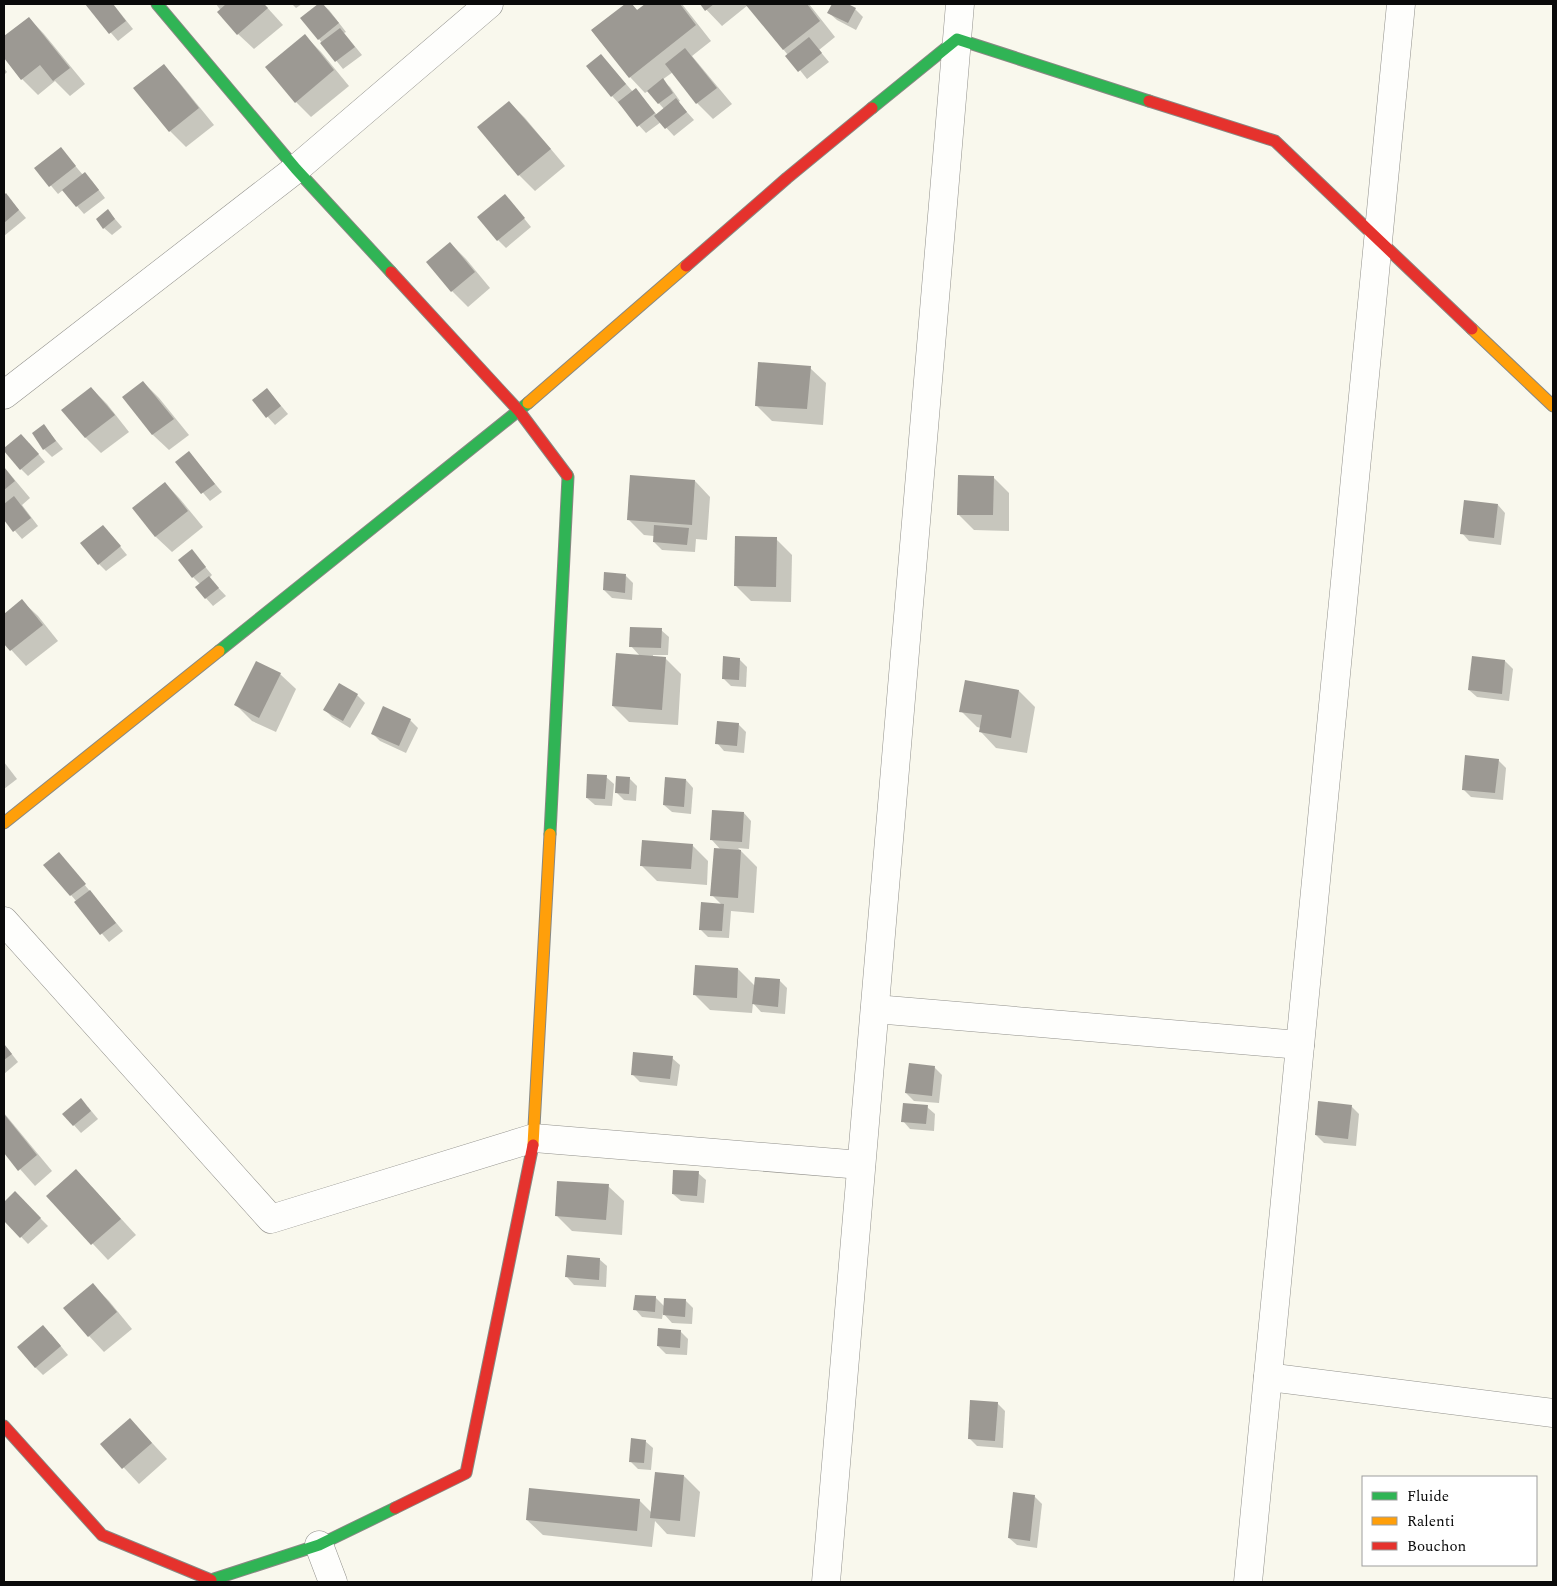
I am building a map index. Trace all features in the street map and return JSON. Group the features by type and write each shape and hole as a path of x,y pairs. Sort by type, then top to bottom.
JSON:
{"street":[{"path":"4,1426 102,1535 210,1580 318,1545 466,1472 534,1138 568,477 518,411 296,169 157,4"},
{"path":"4,395 296,169 489,4"},
{"path":"826,1582 960,4"},
{"path":"1248,1582 1401,4"},
{"path":"957,39 1275,141 1553,406"},
{"path":"4,823 518,411 787,178 957,39"},
{"path":"4,921 271,1219 534,1138 862,1165"},
{"path":"875,1010 1300,1045"},
{"path":"1268,1377 1553,1414"},
{"path":"318,1545 333,1582"}],"building":[{"path":"85,4 113,4 126,21 109,34"},
{"path":"226,4 264,4 268,8 237,35 217,12"},
{"path":"318,4 323,4 339,23 318,40 300,18"},
{"path":"625,4 632,4 637,10 645,4 680,4 696,25 629,78 591,30"},
{"path":"700,4 714,4 705,11"},
{"path":"745,4 807,4 820,21 783,50"},
{"path":"832,4 848,4 856,8 848,23 827,13"},
{"path":"29,17 70,68 53,81 40,65 21,80 4,58 4,36"},
{"path":"340,28 355,47 335,62 320,43"},
{"path":"305,34 334,70 295,103 265,67"},
{"path":"809,37 822,53 798,72 785,56"},
{"path":"685,48 717,88 696,104 665,64"},
{"path":"601,54 626,84 611,97 586,66"},
{"path":"164,64 199,108 169,132 133,88"},
{"path":"663,78 673,93 658,104 647,91"},
{"path":"636,88 655,113 637,127 618,102"},
{"path":"676,98 687,112 665,129 654,116"},
{"path":"509,101 551,149 518,176 477,127"},
{"path":"61,147 76,166 49,187 34,168"},
{"path":"85,172 99,190 76,207 62,190"},
{"path":"6,193 19,210 4,223 4,195"},
{"path":"505,194 525,218 497,241 477,217"},
{"path":"108,209 115,219 103,229 96,219"},
{"path":"450,242 475,272 451,292 426,262"},
{"path":"758,362 811,366 807,409 755,406"},
{"path":"143,381 174,419 152,435 122,397"},
{"path":"91,387 115,415 85,438 61,410"},
{"path":"267,388 281,406 266,418 252,400"},
{"path":"44,424 56,441 43,450 32,433"},
{"path":"21,434 39,454 20,470 4,451 4,448"},
{"path":"189,451 215,484 201,494 175,462"},
{"path":"4,467 15,481 4,490"},
{"path":"630,475 695,480 692,525 627,520"},
{"path":"958,475 994,476 993,515 957,515"},
{"path":"165,482 188,511 155,537 132,508"},
{"path":"14,496 31,518 13,532 4,520 4,504"},
{"path":"1464,500 1498,504 1494,538 1460,534"},
{"path":"103,525 121,546 98,565 80,543"},
{"path":"654,525 689,528 687,545 653,542"},
{"path":"735,536 777,537 776,587 734,586"},
{"path":"192,549 206,567 192,578 178,560"},
{"path":"604,572 626,574 625,593 603,590"},
{"path":"209,576 219,588 205,599 195,587"},
{"path":"22,599 43,625 10,651 4,644 4,614"},
{"path":"630,627 662,628 661,648 629,647"},
{"path":"616,653 666,657 662,710 612,706"},
{"path":"723,656 740,658 739,680 722,679"},
{"path":"1472,656 1505,660 1502,694 1468,690"},
{"path":"256,661 281,673 259,718 234,705"},
{"path":"965,680 1019,690 1011,738 979,732 982,715 959,712"},
{"path":"339,683 358,694 343,721 323,710"},
{"path":"383,706 411,719 399,746 371,734"},
{"path":"717,721 739,723 737,746 715,744"},
{"path":"1465,755 1499,759 1495,793 1462,790"},
{"path":"587,774 607,775 605,799 586,798"},
{"path":"616,776 630,777 629,794 615,793"},
{"path":"665,777 686,779 684,807 663,805"},
{"path":"712,810 744,812 742,842 710,840"},
{"path":"642,840 693,844 691,869 640,866"},
{"path":"714,848 741,850 738,898 710,896"},
{"path":"59,852 86,884 70,896 43,865"},
{"path":"90,890 116,923 100,935 74,902"},
{"path":"701,902 724,904 722,931 699,930"},
{"path":"695,965 738,968 737,998 693,995"},
{"path":"755,977 780,979 778,1007 752,1004"},
{"path":"4,1044 12,1054 4,1060"},
{"path":"633,1052 673,1056 670,1079 631,1075"},
{"path":"909,1063 935,1066 932,1096 905,1093"},
{"path":"81,1098 91,1111 73,1126 62,1114"},
{"path":"1318,1101 1352,1105 1348,1139 1315,1135"},
{"path":"903,1103 928,1105 926,1124 901,1122"},
{"path":"4,1114 37,1155 18,1171 4,1153"},
{"path":"76,1169 121,1219 91,1245 46,1196"},
{"path":"673,1170 699,1171 697,1196 672,1194"},
{"path":"557,1181 609,1184 606,1220 555,1216"},
{"path":"15,1191 41,1218 20,1238 4,1221 4,1202"},
{"path":"567,1255 600,1258 599,1280 565,1277"},
{"path":"93,1283 117,1312 88,1337 63,1308"},
{"path":"635,1295 656,1296 655,1312 633,1310"},
{"path":"664,1298 686,1299 685,1317 663,1315"},
{"path":"43,1325 61,1346 35,1368 17,1347"},
{"path":"658,1328 681,1330 680,1348 657,1346"},
{"path":"970,1400 998,1402 995,1441 968,1439"},
{"path":"130,1418 152,1443 122,1469 100,1444"},
{"path":"631,1438 646,1440 644,1463 629,1462"},
{"path":"655,1472 684,1475 680,1521 650,1518"},
{"path":"529,1488 640,1499 637,1531 526,1520"},
{"path":"1013,1492 1035,1495 1030,1541 1008,1538"}],"traffic: fast":[{"path":"157,4 296,169 391,272"},
{"path":"872,108 957,39 1149,101"},
{"path":"219,651 528,403"},
{"path":"550,834 567,475"},
{"path":"211,1580 319,1545 395,1508"}],"traffic: slow":[{"path":"528,403 686,266"},
{"path":"1472,329 1553,406"},
{"path":"4,823 219,651"},
{"path":"533,1145 550,834"}],"traffic: jam":[{"path":"1149,101 1275,141 1472,329"},
{"path":"686,266 787,178 872,108"},
{"path":"391,272 519,411 567,475"},
{"path":"395,1508 466,1473 533,1145"},
{"path":"4,1426 102,1535 211,1580"}]}
